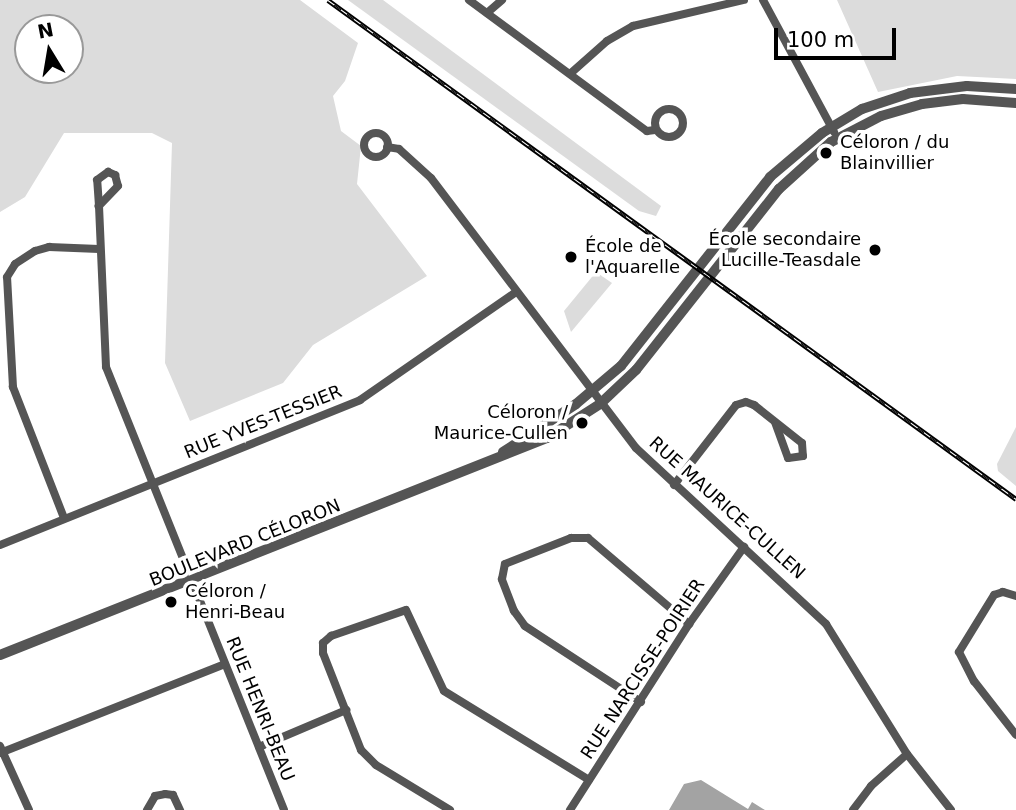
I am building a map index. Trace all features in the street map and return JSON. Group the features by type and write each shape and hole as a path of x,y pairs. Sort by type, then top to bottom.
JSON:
{"street":[{"path":"469,0 647,131 655,130"},
{"path":"487,13 502,0"},
{"path":"571,73 607,41 633,26 744,0"},
{"path":"762,0 837,138"},
{"name":"BOULEVARD CÉLORON","path":"500,454 523,435 591,393 642,343 770,177 831,127 872,105 922,90 967,86 1016,89"},
{"name":"BOULEVARD CÉLORON","path":"0,655 192,581 500,454 537,443 600,404 653,351 784,183 837,138 881,116 922,104 963,99 1016,103"},
{"name":"RUE MAURICE-CULLEN","path":"387,147 399,149 431,178 591,393 674,485 826,624 907,754 951,810"},
{"name":"RUE HENRI-BEAU","path":"99,206 102,351 284,810"},
{"path":"64,518 13,387 7,277 15,264 35,251 49,247 99,250"},
{"name":"RUE YVES-TESSIER","path":"0,545 360,400 516,292"},
{"path":"674,485 736,405 754,405 802,443 803,456 789,458 775,423"},
{"path":"641,702 525,626 514,611 502,579 505,564 570,538 588,538 689,624"},
{"name":"RUE NARCISSE-POIRIER","path":"570,810 689,624 744,547"},
{"path":"1016,596 1003,592 993,595 959,652 974,681 1016,735"},
{"path":"450,810 368,760 323,653 323,643 394,611 406,610 444,691 589,780"},
{"path":"29,810 1,751 225,664"},
{"path":"259,747 346,710"},
{"path":"853,810 871,786 907,754"},
{"path":"147,810 155,796 165,794 173,795 180,810"}],"shaded area":[{"path":"0,0 300,0 358,43 345,81 333,96 341,131 361,146 357,184 427,276 313,345 283,383 190,421 165,363 172,143 152,133 64,133 25,197 0,212"},
{"path":"348,0 383,0 661,206 656,216 639,211"},
{"path":"837,0 1016,0 1016,79 957,76 878,92"},
{"path":"596,272 612,283 571,332 564,311"},
{"path":"1016,427 1016,486 998,471 997,464"},
{"path":"701,780 748,809 752,802 765,810 669,810 684,784"}],"railway":[{"path":"328,0 1016,499"}],"place":[{"name":"Céloron / du Blainvillier","path":"826,153"},
{"name":"École secondaire Lucille-Teasdale","path":"875,250"},
{"name":"École de l'Aquarelle","path":"571,257"},
{"name":"Céloron / Maurice-Cullen","path":"582,423"},
{"name":"Céloron / Henri-Beau","path":"171,602"}]}
